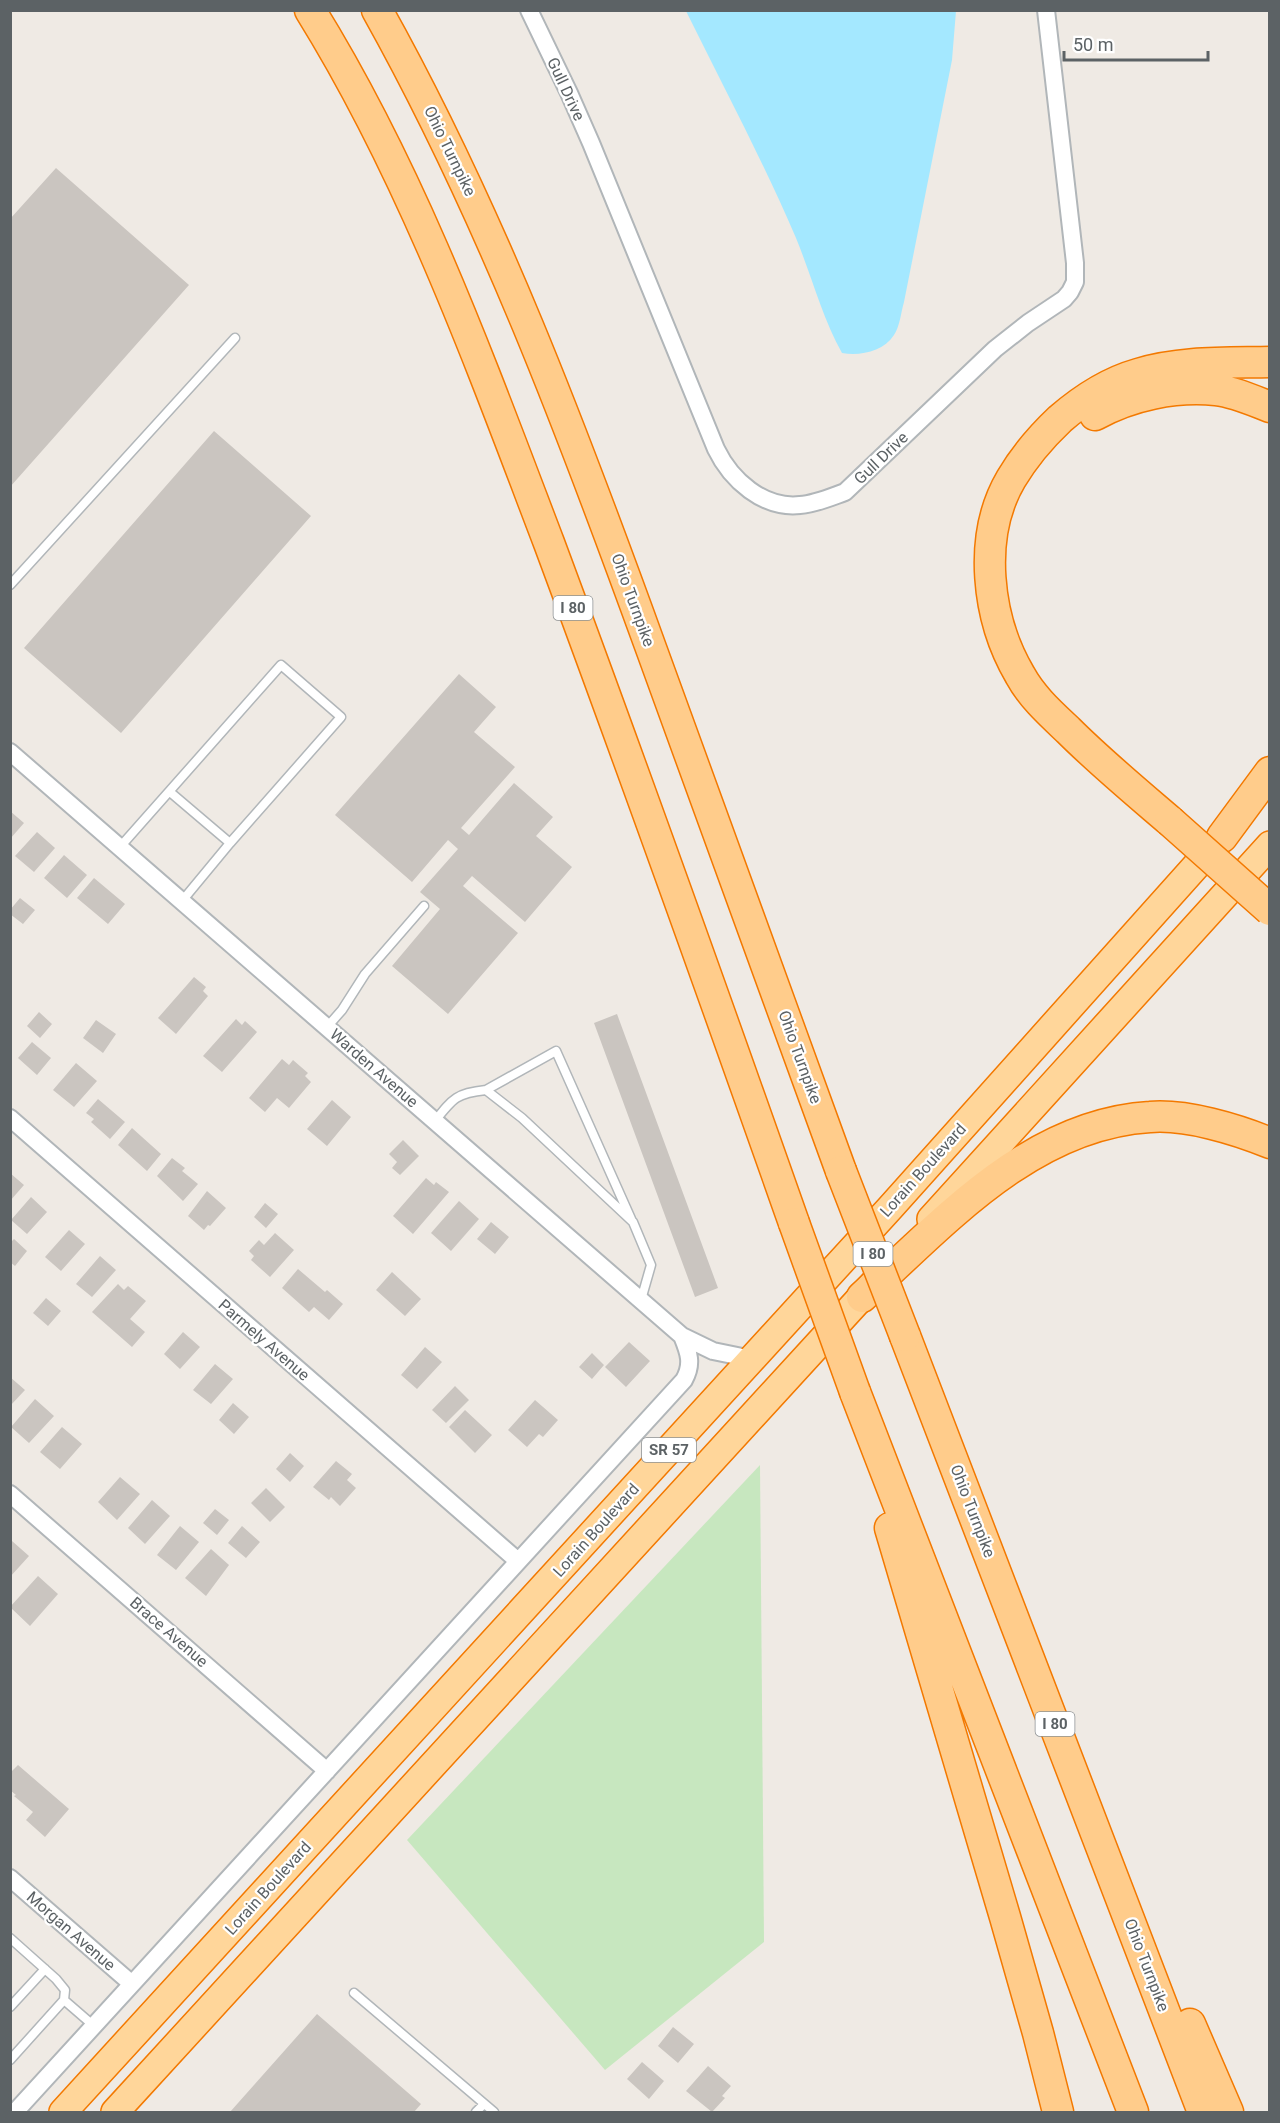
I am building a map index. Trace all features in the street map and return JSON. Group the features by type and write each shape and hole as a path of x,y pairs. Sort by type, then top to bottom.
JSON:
{"highway":[{"name":"I 80","path":"310,10 372,120 415,209 510,440 633,768 855,1392 1133,2112"},
{"name":"Ohio Turnpike","path":"377,10 412,73 470,191 540,354 638,612 841,1172 1203,2112"},
{"path":"1269,362 1179,365 1138,374 1073,408 1050,428 1012,478 997,513 991,551 992,585 1001,632 1020,675 1038,701 1080,742 1269,892"},
{"path":"1269,407 1245,396 1217,390 1185,390 1155,393 1125,401 1097,414 1073,430 1050,455 1028,489 1016,520 1008,561 1014,614 1039,671 1055,694 1269,910"},
{"path":"1222,837 1269,772"},
{"name":"Lorain Boulevard","path":"63,2112 752,1359 1269,783"},
{"name":"SR 57","path":"115,2112 862,1297 1269,845"},
{"path":"862,1297 954,1212 990,1184 1067,1136 1120,1120 1152,1116 1201,1122 1251,1135 1269,1143"},
{"path":"855,1392 900,1566 1005,1917 1058,2112"},
{"path":"1050,1710 1136,1896 1228,2112"}],"street":[{"name":"Gull Drive","path":"529,10 591,143 724,466 736,480 753,492 769,500 799,505 845,492 980,363 1011,336 1052,309 1070,292 1075,282 1075,263 1046,10"},
{"name":"Warden Avenue","path":"10,752 682,1336 713,1351 752,1359"},
{"name":"Parmely Avenue","path":"10,1118 518,1562"},
{"path":"15,2108 94,2026 684,1380 690,1363 682,1336"},
{"name":"Brace Avenue","path":"10,1494 327,1771"},
{"name":"Morgan Avenue","path":"10,1878 132,1984"}],"lane":[{"path":"10,585 235,338"},
{"path":"120,848 281,665 341,717 182,901"},
{"path":"170,792 230,843"},
{"path":"327,1027 342,1010 365,974 424,906"},
{"path":"435,1121 448,1103 465,1092 486,1090 556,1051 651,1265 641,1301"},
{"path":"486,1090 522,1118 633,1222"},
{"path":"10,1938 56,1979 64,1990 64,2000 10,2060"},
{"path":"10,2007 45,1969"},
{"path":"354,1993 494,2112"},
{"path":"64,2000 94,2026"},
{"path":"476,2112 484,2104"}],"green space":[{"path":"760,1465 764,1942 605,2070 407,1840"}],"water":[{"path":"686,11 956,11 952,60 904,302 896,331 884,345 871,352 842,353 783,209"}],"building":[{"path":"56,168 189,285 10,487 10,219"},
{"path":"214,431 311,516 121,733 24,648"},
{"path":"459,674 496,707 474,732 515,767 461,828 469,835 514,783 553,817 536,836 572,867 525,922 472,876 463,886 518,933 448,1014 392,966 440,909 420,892 458,849 448,840 412,882 335,815"},
{"path":"10,811 24,823 10,839"},
{"path":"37,832 55,848 34,872 15,856"},
{"path":"64,855 87,875 67,898 44,878"},
{"path":"94,878 125,904 108,924 77,898"},
{"path":"20,898 35,910 23,924 10,914 10,910"},
{"path":"194,977 206,987 203,991 208,996 176,1034 158,1018"},
{"path":"39,1012 52,1024 40,1038 27,1026"},
{"path":"617,1014 718,1288 695,1297 594,1023"},
{"path":"236,1019 242,1025 245,1021 257,1032 222,1072 203,1056"},
{"path":"96,1020 116,1034 103,1053 83,1038"},
{"path":"32,1042 51,1058 37,1075 18,1058"},
{"path":"282,1059 289,1065 293,1060 308,1073 305,1076 311,1082 289,1108 277,1098 265,1112 249,1098"},
{"path":"76,1063 97,1081 74,1107 53,1090"},
{"path":"98,1099 125,1122 110,1139 91,1122 94,1119 86,1113"},
{"path":"332,1100 351,1117 327,1146 307,1129"},
{"path":"132,1128 161,1154 147,1171 118,1145"},
{"path":"403,1140 419,1156 400,1175 392,1168 397,1162 389,1154"},
{"path":"172,1158 185,1168 182,1171 198,1184 183,1201 157,1176"},
{"path":"10,1173 24,1185 10,1201"},
{"path":"426,1178 434,1185 436,1182 449,1192 413,1234 393,1216"},
{"path":"207,1191 226,1208 204,1230 188,1216"},
{"path":"31,1197 47,1212 27,1234 11,1220"},
{"path":"459,1201 479,1219 451,1251 431,1233"},
{"path":"265,1203 278,1214 266,1228 254,1217"},
{"path":"491,1222 509,1237 495,1254 477,1239"},
{"path":"69,1230 85,1244 61,1271 45,1257"},
{"path":"275,1233 294,1250 270,1277 251,1260 254,1256 249,1251 259,1240 264,1245"},
{"path":"14,1239 27,1251 15,1266 10,1262 10,1243"},
{"path":"100,1256 116,1270 92,1297 76,1284"},
{"path":"298,1269 343,1304 329,1320 314,1307 309,1312 282,1288"},
{"path":"392,1272 421,1299 405,1316 376,1290"},
{"path":"118,1284 124,1290 128,1286 146,1301 130,1319 145,1332 132,1347 92,1312"},
{"path":"46,1298 61,1311 48,1326 33,1313"},
{"path":"183,1332 200,1347 180,1369 164,1354"},
{"path":"629,1342 650,1361 626,1387 605,1367"},
{"path":"425,1347 442,1362 417,1389 401,1375"},
{"path":"592,1353 604,1365 592,1379 579,1367"},
{"path":"215,1364 233,1379 211,1404 193,1390"},
{"path":"10,1377 25,1390 10,1406"},
{"path":"455,1386 469,1400 446,1423 432,1410"},
{"path":"35,1399 54,1416 29,1443 11,1427"},
{"path":"535,1400 558,1420 543,1437 539,1434 527,1447 508,1430"},
{"path":"233,1403 249,1417 234,1434 219,1420"},
{"path":"465,1410 492,1435 475,1453 449,1427"},
{"path":"62,1427 82,1444 60,1469 40,1452"},
{"path":"290,1453 304,1466 290,1482 276,1469"},
{"path":"336,1461 352,1474 347,1480 356,1488 340,1506 331,1497 329,1500 313,1487"},
{"path":"120,1477 140,1494 117,1520 98,1502"},
{"path":"266,1488 285,1507 270,1522 251,1503"},
{"path":"152,1500 170,1516 145,1544 128,1528"},
{"path":"215,1509 229,1520 217,1535 203,1523"},
{"path":"180,1526 199,1542 176,1570 157,1555"},
{"path":"242,1526 260,1542 246,1558 228,1543"},
{"path":"12,1541 29,1556 10,1577 10,1543"},
{"path":"211,1549 229,1565 206,1596 185,1578"},
{"path":"38,1576 58,1594 30,1626 10,1607"},
{"path":"18,1765 69,1809 45,1837 26,1820 33,1812 10,1790 10,1773"},
{"path":"317,2014 421,2104 414,2112 230,2112"},
{"path":"673,2027 694,2044 678,2063 658,2046"},
{"path":"642,2062 664,2081 649,2099 627,2079"},
{"path":"708,2066 731,2086 722,2096 725,2098 712,2112 686,2091"}]}
